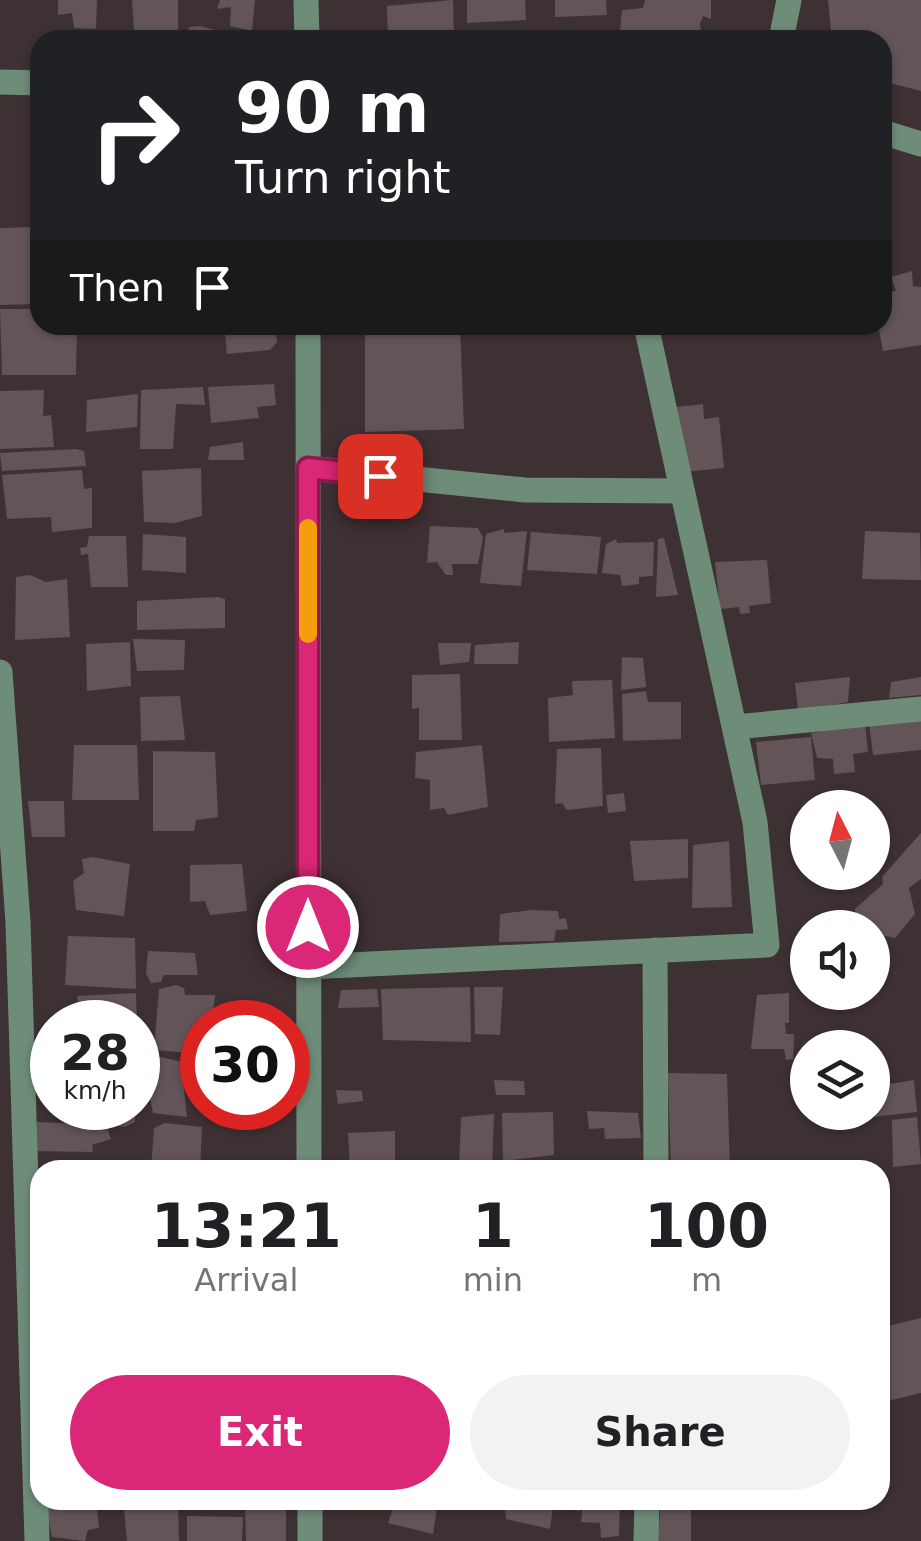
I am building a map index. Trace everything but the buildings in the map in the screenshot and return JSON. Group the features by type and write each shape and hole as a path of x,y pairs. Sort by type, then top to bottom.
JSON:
{"street":[{"path":"306,0 307,30"},
{"path":"784,30 789,0"},
{"path":"0,82 30,83"},
{"path":"892,135 921,144"},
{"path":"308,335 308,1160"},
{"path":"308,967 768,945 756,822 648,335"},
{"path":"308,468 525,490 682,491"},
{"path":"0,672 18,922 30,1313"},
{"path":"736,727 921,709"},
{"path":"655,950 656,1160"},
{"path":"36,1510 37,1541"},
{"path":"310,1510 310,1541"},
{"path":"646,1541 647,1510"}],"slow traffic":[{"path":"308,528 308,634"}],"route":[{"path":"308,927 308,468 380,476"}]}
